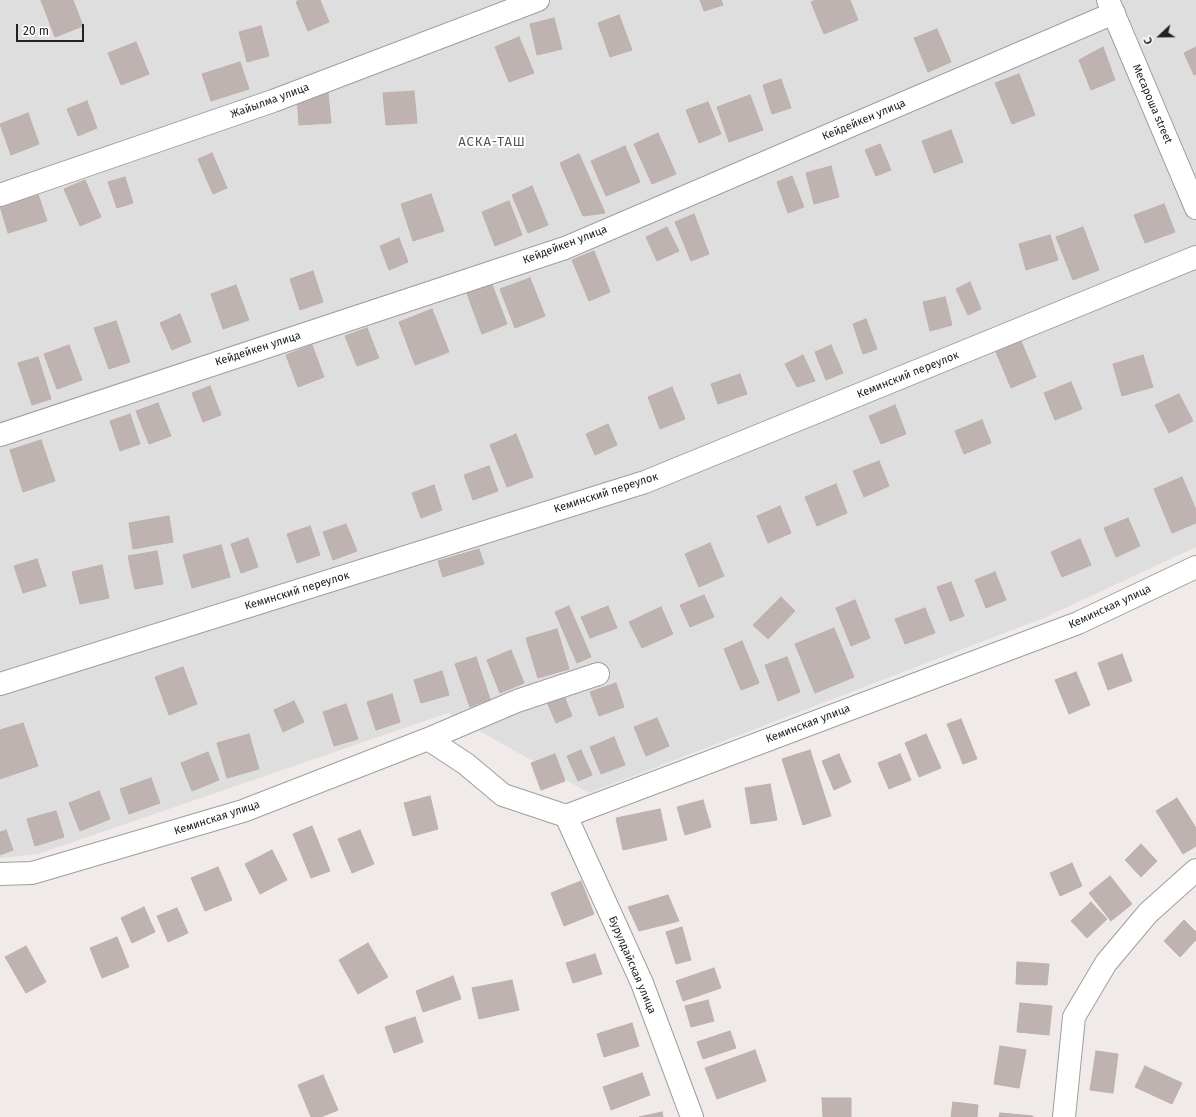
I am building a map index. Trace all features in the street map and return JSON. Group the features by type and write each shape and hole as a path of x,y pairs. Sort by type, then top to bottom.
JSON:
{"street":[{"name":"Жайылма улица","path":"0,195 273,101 538,0"},
{"name":"Месароша street","path":"1111,6 1196,208"},
{"name":"Кейдейкен улица","path":"0,435 566,248 1111,6"},
{"name":"Кеминский переулок","path":"0,684 645,482 1196,257"},
{"name":"Кеминская улица","path":"566,816 1078,623 1196,567"},
{"name":"Кеминская улица","path":"0,874 32,874 243,811 428,739 517,701 598,674"},
{"path":"428,739 466,764 502,795 566,816"},
{"name":"Бурулдайская улица","path":"566,816 642,983 692,1117"},
{"path":"1064,1117 1074,1017 1106,963 1148,913 1196,870"}],"shaded area":[{"name":"АСКА-ТАШ","path":"0,0 1196,0 1196,547 1046,617 589,793 448,713 38,854 0,858"}],"building":[{"path":"41,0 73,0 83,26 55,37"},
{"path":"299,0 320,0 329,22 308,31 296,2"},
{"path":"700,0 721,0 723,5 704,11"},
{"path":"816,0 850,0 858,20 824,34 811,2"},
{"path":"619,15 632,50 610,57 598,23"},
{"path":"554,18 562,49 537,55 530,24"},
{"path":"261,26 269,56 247,62 239,32"},
{"path":"937,29 951,62 928,72 914,38"},
{"path":"519,37 534,73 509,82 495,47"},
{"path":"136,42 149,74 121,85 108,53"},
{"path":"1103,47 1115,80 1091,90 1079,60"},
{"path":"1196,47 1196,74 1194,75 1184,53"},
{"path":"240,62 249,89 211,101 202,74"},
{"path":"1019,74 1035,115 1012,124 995,83"},
{"path":"781,79 791,108 772,114 763,85"},
{"path":"414,91 417,123 386,125 383,93"},
{"path":"328,93 331,123 299,125 297,96"},
{"path":"750,95 763,130 729,142 717,107"},
{"path":"87,101 97,128 78,136 67,109"},
{"path":"708,102 721,134 699,143 686,110"},
{"path":"28,113 39,144 11,155 0,124"},
{"path":"951,130 963,162 934,173 922,141"},
{"path":"658,133 676,174 652,184 634,144"},
{"path":"880,144 891,170 876,176 865,150"},
{"path":"625,146 640,182 606,196 591,161"},
{"path":"212,153 227,188 213,194 198,159"},
{"path":"579,154 605,213 583,216 560,163"},
{"path":"831,166 839,197 814,204 806,173"},
{"path":"792,176 804,207 788,213 777,182"},
{"path":"125,177 133,203 117,208 108,182"},
{"path":"85,180 101,217 80,226 64,189"},
{"path":"532,186 548,225 528,233 512,195"},
{"path":"38,194 47,221 8,233 0,206"},
{"path":"431,194 444,231 413,241 401,204"},
{"path":"509,201 522,235 495,246 482,212"},
{"path":"1164,204 1175,232 1145,243 1134,215"},
{"path":"694,214 709,254 691,261 675,222"},
{"path":"667,227 679,251 657,261 646,237"},
{"path":"1083,227 1099,270 1073,280 1056,237"},
{"path":"1050,235 1058,260 1026,270 1019,244"},
{"path":"399,238 408,262 389,270 380,246"},
{"path":"594,251 610,292 589,301 572,260"},
{"path":"313,271 323,302 300,310 290,279"},
{"path":"530,278 545,316 515,328 500,289"},
{"path":"491,282 507,324 482,334 466,291"},
{"path":"970,282 981,309 968,315 956,289"},
{"path":"236,285 249,320 223,329 211,294"},
{"path":"945,297 952,325 930,331 923,302"},
{"path":"432,309 449,352 415,365 399,322"},
{"path":"180,314 191,342 172,350 160,323"},
{"path":"866,319 877,349 863,354 853,324"},
{"path":"116,321 130,362 109,369 94,328"},
{"path":"367,328 379,358 357,366 345,336"},
{"path":"1021,341 1036,377 1011,388 996,352"},
{"path":"69,345 82,380 57,389 44,354"},
{"path":"312,345 324,377 298,387 286,355"},
{"path":"831,345 843,373 826,380 815,352"},
{"path":"803,355 815,381 797,387 785,364"},
{"path":"1143,355 1153,387 1122,396 1113,364"},
{"path":"38,357 51,399 32,405 18,363"},
{"path":"740,374 747,394 718,404 711,384"},
{"path":"1071,382 1082,409 1055,420 1044,393"},
{"path":"210,386 221,415 203,422 192,393"},
{"path":"672,387 685,419 660,429 648,397"},
{"path":"1179,394 1193,421 1169,433 1155,405"},
{"path":"158,403 171,436 149,444 136,411"},
{"path":"895,405 906,434 881,444 869,416"},
{"path":"130,414 140,444 120,451 110,421"},
{"path":"982,420 991,443 964,454 955,431"},
{"path":"608,424 617,445 595,455 586,434"},
{"path":"516,434 533,477 507,487 490,445"},
{"path":"41,440 55,481 23,492 10,450"},
{"path":"879,461 889,486 864,497 853,471"},
{"path":"489,466 498,491 473,500 464,475"},
{"path":"1182,477 1196,510 1196,523 1172,533 1154,489"},
{"path":"836,484 847,513 817,526 805,497"},
{"path":"434,485 442,510 421,518 412,493"},
{"path":"780,506 791,533 768,543 757,516"},
{"path":"169,516 173,542 133,549 129,523"},
{"path":"1128,518 1140,546 1116,557 1104,528"},
{"path":"346,524 357,551 333,560 323,532"},
{"path":"310,526 320,555 297,563 287,534"},
{"path":"248,538 258,567 241,573 231,544"},
{"path":"1080,539 1091,565 1062,577 1051,552"},
{"path":"710,543 724,576 699,587 685,554"},
{"path":"221,545 230,577 192,588 183,555"},
{"path":"479,549 484,564 443,577 438,561"},
{"path":"157,551 163,584 135,589 128,556"},
{"path":"37,559 46,586 23,593 14,566"},
{"path":"102,565 109,598 80,604 72,572"},
{"path":"995,572 1006,600 986,608 975,580"},
{"path":"951,582 964,616 950,621 937,587"},
{"path":"704,595 714,617 690,627 680,605"},
{"path":"781,597 795,611 768,639 753,625"},
{"path":"855,600 870,638 851,646 836,608"},
{"path":"569,606 591,657 577,663 555,612"},
{"path":"608,606 617,628 590,638 581,617"},
{"path":"661,607 673,634 642,648 629,622"},
{"path":"925,608 935,633 905,644 895,619"},
{"path":"834,628 854,677 815,693 795,644"},
{"path":"557,629 569,669 538,678 526,638"},
{"path":"742,641 759,683 741,690 724,649"},
{"path":"511,650 524,683 500,693 487,660"},
{"path":"1122,654 1132,681 1108,690 1098,663"},
{"path":"476,657 490,699 470,707 455,664"},
{"path":"787,657 800,692 778,701 765,665"},
{"path":"183,667 197,704 169,715 155,677"},
{"path":"442,671 449,695 421,703 414,680"},
{"path":"1076,672 1090,705 1069,714 1055,680"},
{"path":"616,683 624,707 599,716 590,692"},
{"path":"561,688 572,716 556,723 544,695"},
{"path":"392,694 400,722 376,730 367,702"},
{"path":"294,701 304,722 283,732 274,710"},
{"path":"346,704 358,739 334,746 323,712"},
{"path":"657,718 669,746 646,756 634,727"},
{"path":"961,719 977,759 963,764 947,724"},
{"path":"23,723 38,766 0,779 0,730"},
{"path":"249,734 259,769 227,778 217,743"},
{"path":"926,734 941,768 919,777 905,743"},
{"path":"614,737 625,765 601,774 590,747"},
{"path":"581,750 592,775 578,781 567,756"},
{"path":"810,750 831,816 803,825 782,759"},
{"path":"208,752 219,780 192,791 181,763"},
{"path":"555,754 565,781 541,790 531,763"},
{"path":"839,754 851,782 834,790 822,761"},
{"path":"900,754 911,780 889,789 878,763"},
{"path":"151,778 160,803 129,814 120,789"},
{"path":"770,784 777,820 751,824 745,788"},
{"path":"99,791 110,819 80,831 69,803"},
{"path":"430,796 438,829 413,836 404,803"},
{"path":"1177,798 1196,828 1196,846 1183,854 1156,811"},
{"path":"703,800 711,827 685,835 677,807"},
{"path":"660,809 667,840 623,850 616,818"},
{"path":"56,811 64,837 35,846 27,819"},
{"path":"312,826 330,871 311,878 293,834"},
{"path":"6,830 13,850 0,855 0,832"},
{"path":"360,830 374,864 352,873 338,839"},
{"path":"1141,844 1157,861 1141,877 1125,860"},
{"path":"272,850 287,880 260,894 245,864"},
{"path":"1072,863 1082,886 1060,896 1050,873"},
{"path":"218,867 232,900 205,911 191,878"},
{"path":"1110,876 1132,904 1111,921 1089,893"},
{"path":"581,881 594,914 564,926 551,893"},
{"path":"668,895 679,921 639,931 628,907"},
{"path":"1091,902 1107,919 1087,938 1071,921"},
{"path":"144,907 155,932 132,943 121,918"},
{"path":"177,908 188,933 168,942 157,916"},
{"path":"1184,920 1196,932 1196,940 1180,957 1164,941"},
{"path":"682,927 691,960 676,964 666,932"},
{"path":"117,937 129,967 102,978 90,948"},
{"path":"368,943 388,977 358,994 339,960"},
{"path":"26,946 46,982 26,993 5,957"},
{"path":"595,954 602,974 573,983 566,963"},
{"path":"1017,962 1049,964 1047,985 1016,984"},
{"path":"714,968 721,988 683,1001 676,981"},
{"path":"453,976 461,999 423,1012 416,991"},
{"path":"512,980 519,1010 479,1019 472,988"},
{"path":"708,1000 714,1021 691,1027 685,1006"},
{"path":"1020,1003 1052,1006 1049,1035 1017,1032"},
{"path":"415,1017 423,1042 394,1053 385,1027"},
{"path":"632,1023 639,1046 604,1057 597,1034"},
{"path":"730,1031 736,1048 703,1059 697,1042"},
{"path":"1000,1046 1026,1050 1019,1088 994,1084"},
{"path":"755,1050 766,1081 717,1099 705,1068"},
{"path":"1096,1051 1118,1054 1113,1093 1090,1090"},
{"path":"1145,1066 1182,1083 1172,1104 1135,1087"},
{"path":"642,1073 650,1095 611,1110 603,1087"},
{"path":"323,1075 338,1110 321,1117 311,1117 298,1085"},
{"path":"822,1098 851,1098 851,1117 823,1117"},
{"path":"953,1102 978,1105 977,1117 951,1117"},
{"path":"662,1112 663,1117 639,1117"},
{"path":"1000,1113 1033,1116 1033,1117 999,1117"}],"district":[{"name":"АСКА-ТАШ","path":"492,142"}]}
